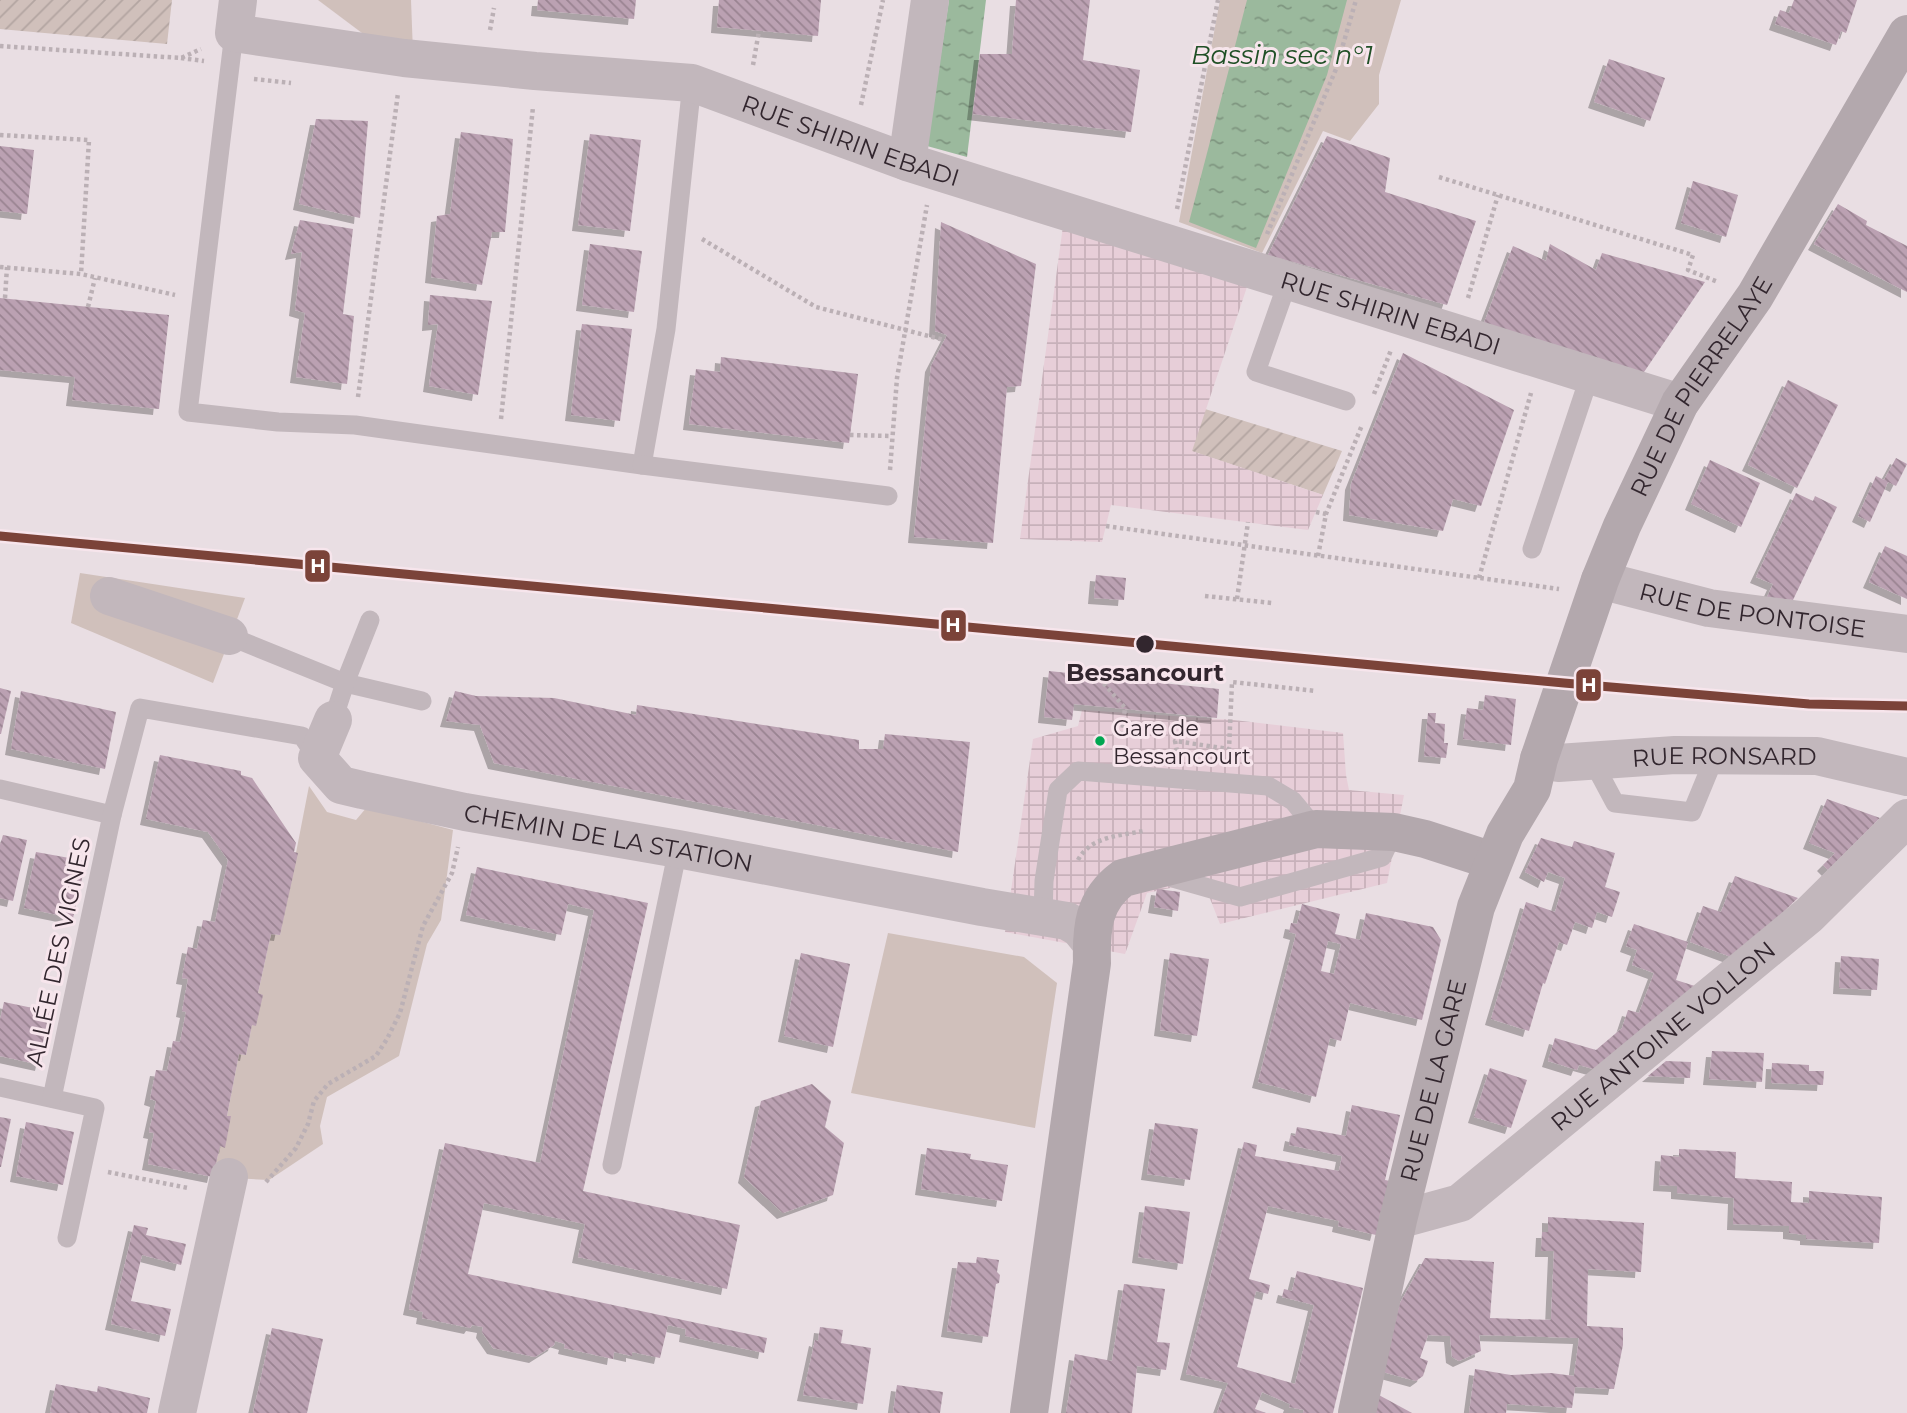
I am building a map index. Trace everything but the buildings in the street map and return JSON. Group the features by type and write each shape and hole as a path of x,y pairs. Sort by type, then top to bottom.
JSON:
{"main road":[{"name":"RUE DE PIERRELAYE","path":"1539,759 1597,588 1622,526 1680,403 1755,296 1907,34"},
{"name":"RUE DE LA GARE","path":"1357,1413 1398,1220 1476,907 1505,834 1532,789 1539,759"},
{"path":"1029,1413 1092,963 1094,916 1107,890 1123,878 1316,829 1394,832 1493,861"}],"street":[{"path":"907,162 930,0"},
{"name":"RUE SHIRIN EBADI","path":"236,17 404,58 692,83 907,162 1680,403"},
{"name":"RUE DE PONTOISE","path":"1597,588 1709,608 1907,634"},
{"path":"109,596 229,636"},
{"path":"333,720 332,784 465,812"},
{"name":"RUE RONSARD","path":"1539,759 1558,764 1675,755 1817,756 1907,777"},
{"name":"CHEMIN DE LA STATION","path":"465,812 1067,921 1079,928 1091,943"},
{"name":"RUE ANTOINE VOLLON","path":"1398,1220 1460,1203 1809,915 1907,818"},
{"path":"177,1413 226,1188"}],"lane":[{"path":"236,17 188,412 278,422 355,425 888,496"},
{"path":"642,465 666,329 692,83"},
{"path":"1288,281 1256,372 1346,401"},
{"path":"1532,549 1590,375"},
{"path":"333,720 370,620"},
{"path":"229,636 345,683 422,701"},
{"name":"ALLÉE DES VIGNES","path":"52,1098 112,816 140,708 302,736 332,784"},
{"path":"1592,760 1615,803 1692,812 1715,756"},
{"path":"1043,916 1044,881 1058,790 1078,771 1268,786 1293,801 1316,829"},
{"path":"0,789 112,816"},
{"path":"1161,868 1173,878 1240,897 1382,857 1394,832"},
{"path":"612,1165 678,849"},
{"name":"ALLÉE DES VIGNES","path":"0,1087 96,1108 67,1238"}],"path":[{"path":"853,144 883,0"},
{"path":"1170,244 1218,0"},
{"path":"1252,269 1336,69 1356,0"},
{"path":"0,46 181,58 236,17"},
{"path":"355,425 404,58"},
{"path":"499,444 532,118 534,71"},
{"path":"0,135 89,140 81,274"},
{"path":"1439,177 1693,255 1688,270 1755,296"},
{"path":"888,496 897,378 929,195"},
{"path":"1457,334 1498,195"},
{"path":"676,224 816,307 944,340"},
{"path":"0,267 81,274 200,300"},
{"path":"5,298 7,267"},
{"path":"88,307 95,278"},
{"path":"1370,403 1404,317"},
{"path":"1479,578 1541,360"},
{"path":"1318,556 1326,514 1365,415"},
{"path":"850,435 892,436"},
{"path":"1316,512 1326,514"},
{"path":"1237,599 1248,522"},
{"path":"1106,526 1479,578 1545,586 1597,588"},
{"path":"1205,596 1272,603"},
{"path":"1099,678 1125,708 1122,733"},
{"path":"1175,741 1229,749 1232,682 1316,691"},
{"name":"CHEMIN DE LA STATION","path":"226,1188 240,1191 269,1180 296,1148 308,1124 314,1101 328,1084 376,1056 387,1039 400,1013 423,926 452,873 465,812"},
{"path":"83,1166 226,1188"}],"shaded area":[{"path":"0,0 172,0 167,44 0,29"},
{"path":"318,0 411,0 413,53 390,54"},
{"name":"Bassin sec n°1","path":"1220,0 1401,0 1379,75 1379,104 1350,141 1323,131 1262,253 1179,222"},
{"path":"1063,226 1250,278 1192,451 1323,495 1308,530 1111,505 1102,542 1020,539"},
{"path":"1205,409 1342,451 1323,495 1191,451"},
{"path":"80,573 245,598 213,683 71,623"},
{"path":"1082,710 1234,720 1343,733 1349,790 1404,795 1387,883 1220,924 1203,881 1147,893 1125,954 1005,932 1033,739 1078,726"},
{"path":"309,786 327,812 356,820 367,807 453,830 441,920 427,944 399,1056 327,1097 320,1126 323,1144 269,1180 213,1177 220,1146 224,1147 239,1054 246,1055 252,1025 256,1025 262,995 258,993 271,934 280,935"},
{"path":"888,933 1024,957 1057,983 1035,1128 851,1093"}],"water":[{"path":"949,0 986,0 967,157 927,146"},
{"name":"Bassin sec n°1","path":"1247,0 1347,0 1327,75 1256,248 1189,222"}],"transit line":[{"name":"H","path":"0,536 1564,683 1809,704 1907,706"}],"place":[{"name":"Bessancourt","path":"1145,644"},
{"name":"Gare de Bessancourt","path":"1100,741"}]}
